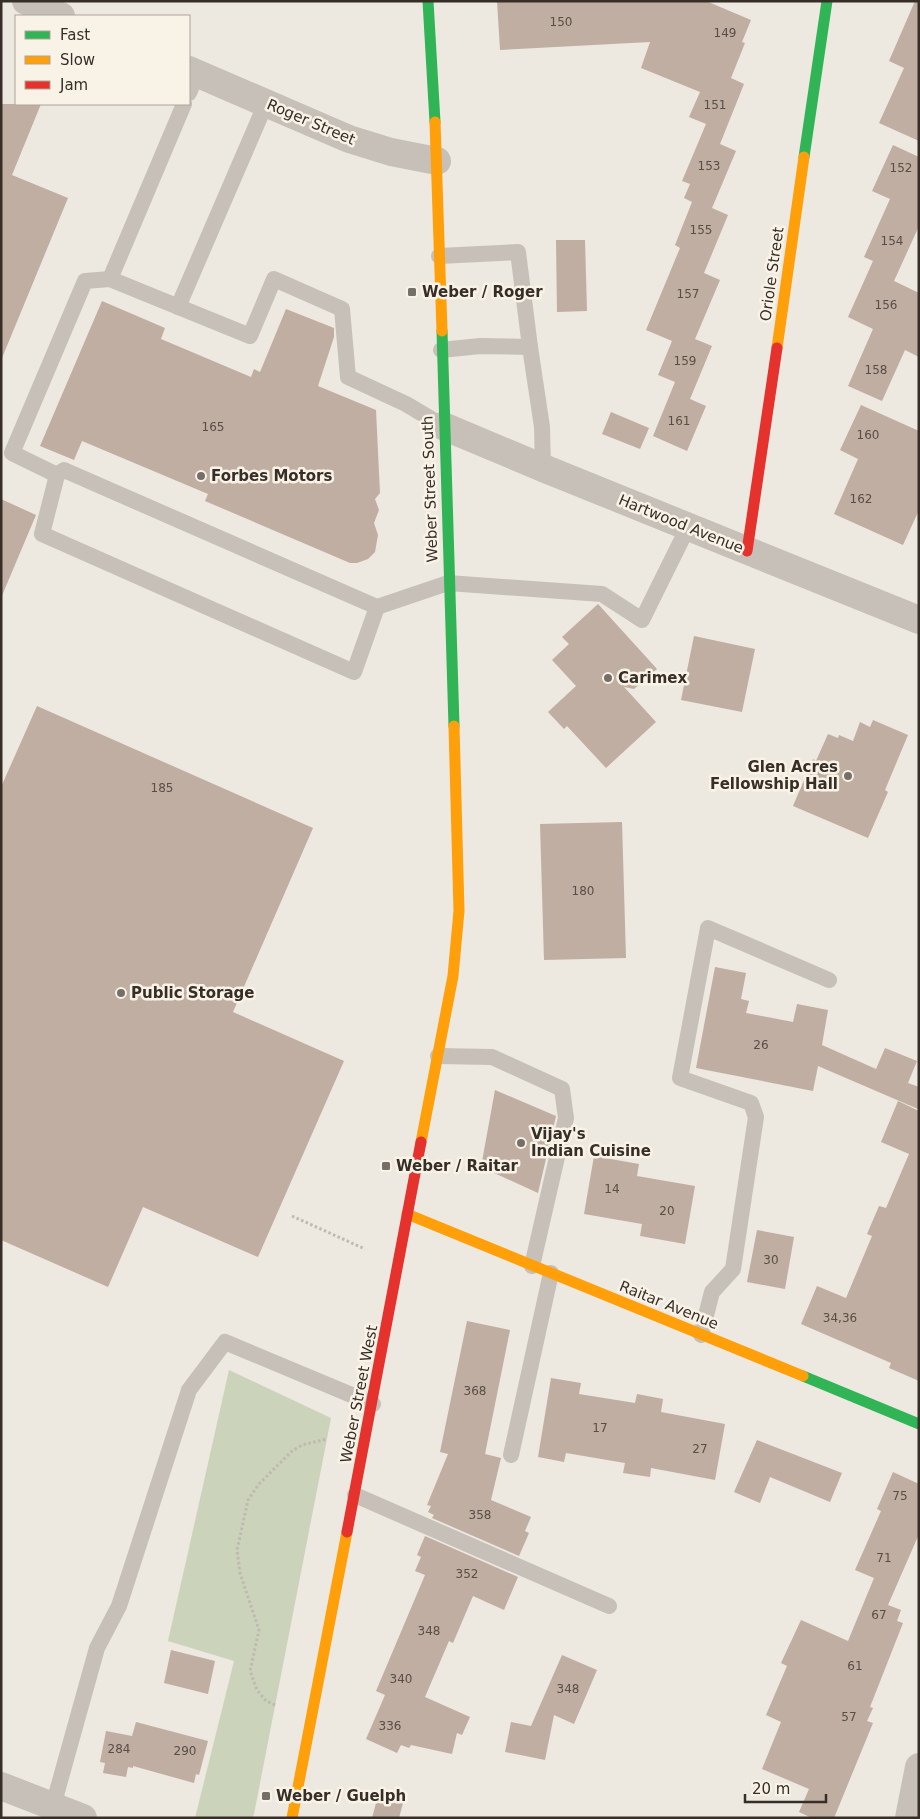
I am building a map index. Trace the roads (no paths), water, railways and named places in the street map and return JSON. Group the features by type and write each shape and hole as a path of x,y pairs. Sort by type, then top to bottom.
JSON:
{"main road":[{"name":"Weber Street South","path":"427,1 437,161 443,426 459,911 453,976"},
{"name":"Oriole Street","path":"747,551 828,1"},
{"name":"Weber Street West","path":"292,1818 373,1404 453,976"},
{"name":"Raitar Avenue","path":"407,1214 919,1424"}],"street":[{"path":"26,1 59,15"},
{"name":"Roger Street","path":"192,79 266,103 349,139 391,152 437,161"},
{"name":"Hartwood Avenue","path":"443,426 919,620"},
{"path":"909,1818 919,1767"},
{"path":"1,1786 83,1818"}],"lane":[{"path":"178,307 266,103"},
{"path":"110,279 184,105"},
{"path":"439,256 518,252 542,427 543,468"},
{"path":"57,475 12,453 85,281 110,279 250,336 274,279 342,309 348,377 406,404 443,426"},
{"path":"441,350 480,346 530,347"},
{"path":"377,607 354,672 42,534 57,475 64,470 377,607 448,583 602,594 642,620 688,527"},
{"path":"700,1335 712,1292 733,1269 756,1117 751,1102 680,1078 708,928 829,980"},
{"path":"438,1056 492,1057 562,1089 566,1118 532,1266"},
{"path":"511,1455 551,1273"},
{"path":"53,1806 97,1648 119,1606 189,1390 225,1342 373,1404"},
{"path":"355,1495 609,1606"}],"place":[{"name":"Weber / Roger","path":"412,292"},
{"name":"Forbes Motors","path":"201,476"},
{"name":"Carimex","path":"608,678"},
{"name":"Glen Acres Fellowship Hall","path":"848,776"},
{"name":"Public Storage","path":"121,993"},
{"name":"Vijay's Indian Cuisine","path":"521,1143"},
{"name":"Weber / Raitar","path":"386,1166"},
{"name":"Weber / Guelph","path":"266,1796"}]}
